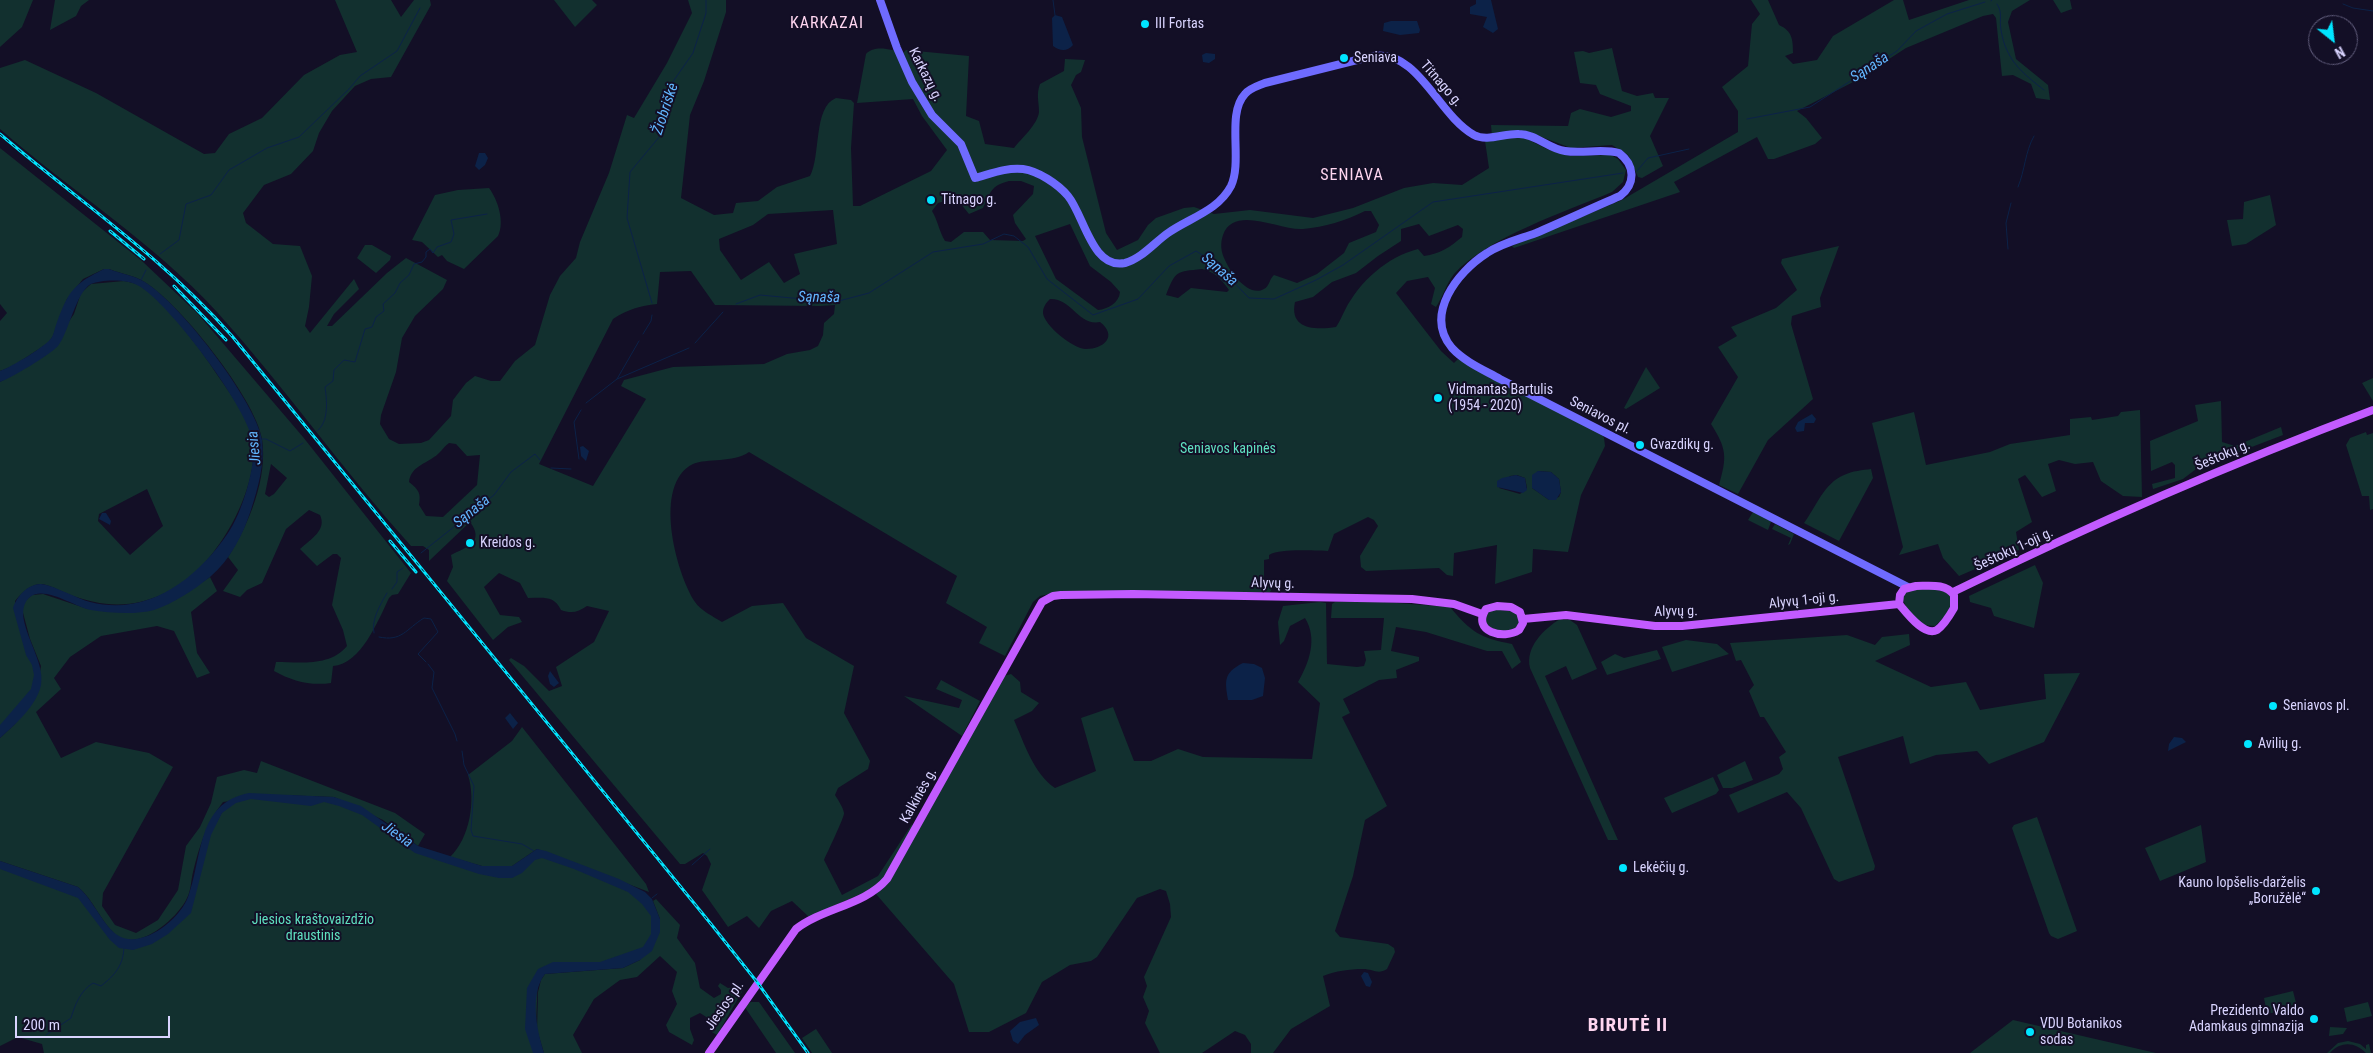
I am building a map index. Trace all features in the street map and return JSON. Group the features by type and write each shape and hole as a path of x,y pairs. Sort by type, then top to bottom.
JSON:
{"main road":[{"name":"Karkazų g.","path":"880,0 897,48 912,82 932,115 961,144 974,178"},
{"name":"Titnago g.","path":"974,178 1006,170 1022,169 1053,183 1068,196 1101,256 1115,263 1124,263 1135,259 1169,232 1207,211 1221,199 1231,186 1234,174 1237,114 1239,103 1244,94 1252,88 1265,83 1381,55 1400,59 1413,70 1450,114 1474,135 1490,138 1519,134 1532,136 1564,151 1613,152 1626,160 1630,167 1632,182"},
{"name":"Seniavos pl.","path":"1632,182 1627,191 1620,196 1494,249 1477,260 1455,283 1445,300 1441,317 1448,342 1464,358 1500,379 1908,588"},
{"name":"Šeštokų g.","path":"2085,531 2140,504 2222,469 2373,410"},
{"name":"Šeštokų 1-oji g.","path":"1953,592 2085,531"},
{"path":"1941,586 1953,592 1955,598 1954,608 1942,625 1934,631 1924,629 1900,604 1901,593 1908,588 1941,586"},
{"name":"Alyvų g.","path":"1061,595 1132,594 1412,599 1454,604 1482,614"},
{"name":"Kalkinės g.","path":"763,975 786,942 808,920 874,892 887,879 1038,607 1048,598 1061,595"},
{"name":"Alyvų 1-oji g.","path":"1711,623 1900,604"},
{"path":"1490,607 1512,607 1520,612 1523,619 1522,626 1514,633 1493,633 1484,627 1481,621 1482,614 1490,607"},
{"name":"Alyvų g.","path":"1523,619 1566,615 1655,626 1711,623"},
{"name":"Jiesios pl.","path":"709,1053 763,975"}],"green space":[{"path":"0,0 33,0 22,27 0,47"},
{"path":"55,0 89,0 81,6 76,16 50,30"},
{"name":"Seniavos kapinės","path":"335,0 391,0 401,17 414,0 430,0 431,5 391,77 371,79 355,86 332,111 319,133 313,151 291,174 264,185 243,213 246,223 273,244 300,246 312,276 305,326 310,333 354,279 359,289 334,314 327,326 332,326 387,273 406,258 447,280 443,289 415,316 402,338 396,372 381,415 380,424 389,439 399,444 421,443 429,440 451,416 453,400 466,383 475,376 491,381 500,381 515,361 535,345 550,295 560,276 576,258 580,242 609,173 627,115 634,118 667,63 692,13 688,0 726,0 726,12 704,81 690,115 681,198 714,215 733,213 736,203 758,201 777,187 810,176 824,111 829,103 836,98 851,100 854,103 851,148 853,206 860,206 931,171 947,150 922,116 913,99 857,103 866,54 879,48 903,53 906,50 969,56 966,116 979,121 985,144 1014,148 1038,117 1040,84 1064,71 1065,59 1085,60 1081,72 1076,75 1071,85 1081,108 1082,137 1106,233 1117,250 1138,240 1148,225 1156,218 1184,208 1194,207 1214,214 1250,210 1313,218 1353,208 1404,188 1433,183 1462,185 1489,168 1485,141 1513,137 1525,138 1549,150 1570,156 1611,155 1618,159 1626,170 1623,182 1612,192 1528,227 1486,249 1468,261 1454,274 1436,307 1431,304 1435,288 1428,277 1407,281 1396,293 1441,351 1454,363 1458,359 1602,434 1605,446 1581,495 1568,552 1533,549 1532,572 1495,584 1497,545 1454,553 1453,576 1447,575 1439,568 1366,571 1361,567 1360,556 1378,526 1374,520 1368,517 1334,534 1328,551 1281,551 1269,555 1269,559 1264,560 1264,583 1269,583 1272,589 1270,592 1058,592 1040,596 1033,602 1005,656 979,643 987,627 946,603 957,576 749,452 735,458 693,464 681,474 673,490 671,509 675,551 688,589 697,605 722,622 752,606 783,603 806,638 854,666 844,713 870,761 868,769 838,788 835,795 842,806 844,816 824,860 842,895 878,876 912,824 913,828 881,882 874,888 809,917 792,901 771,911 759,928 747,916 728,927 702,890 711,864 707,856 703,853 685,864 680,864 509,660 511,658 524,666 549,691 562,686 556,667 594,642 609,611 587,606 575,612 561,610 555,602 547,598 528,598 520,583 499,573 484,587 500,615 519,617 522,622 508,627 493,640 447,581 453,567 451,555 468,546 475,539 476,534 470,522 429,561 429,550 423,546 411,546 217,312 139,240 0,129 0,68 25,60 96,93 204,154 215,153 229,134 262,118 304,75 340,55 357,52","holes":["1009,181 1021,181 1034,186 1033,194 1013,215 1015,223 1026,239 1023,241 990,240 983,232 964,232 951,242 945,241 932,211 938,203 956,198 969,214 983,208 992,190 998,185","833,210 837,244 794,254 800,274 784,283 769,262 741,280 720,250 719,239 753,225 768,214","1365,211 1371,211 1379,225 1376,232 1349,243 1344,253 1317,274 1297,283 1274,275 1266,288 1258,291 1252,290 1236,277 1227,265 1223,254 1221,245 1223,235 1229,226 1237,221 1259,221 1294,229 1319,227 1342,221","1070,224 1090,266 1111,282 1120,292 1118,299 1112,305 1098,310 1056,279 1035,236","1419,224 1429,236 1458,225 1463,229 1462,237 1440,252 1424,256 1418,249 1385,264 1358,289 1336,327 1313,328 1300,323 1294,311 1295,302 1313,297 1332,282 1356,273 1401,241 1401,229","1202,269 1211,272 1229,290 1227,292 1191,288 1178,298 1166,295 1175,277 1187,271","691,271 715,305 835,305 834,314 824,323 823,335 818,346 810,350 787,354 764,364 673,367 624,380 621,386 646,399 593,486 539,464 613,319 629,310 657,304 660,272","1050,299 1058,300 1086,320 1100,322 1108,332 1106,341 1098,347 1086,349 1067,341 1048,324 1043,313","449,443 456,444 467,456 480,455 477,485 443,517 426,516 419,505 420,497 418,492 409,482 415,470 436,456","1538,471 1551,472 1559,479 1561,492 1559,497 1549,500 1532,488","1517,475 1525,478 1527,488 1520,494 1499,488 1510,476"]},
{"path":"554,0 592,0 597,5 575,27"},
{"path":"1751,0 1768,0 1779,25 1787,30 1791,36 1793,53 1785,56 1793,64 1817,60 1833,36 1894,0 1903,0 1909,20 1969,0 2030,0 2012,11 2008,22 2016,59 2048,85 2050,100 2036,98 2031,84 2013,75 2002,76 1996,18 1993,14 1983,16 1906,48 1857,80 1797,111 1806,118 1822,138 1815,144 1774,159 1768,159 1757,137 1674,182 1680,192 1514,248 1512,246 1622,200 1738,132 1738,111 1722,87 1748,66 1752,24 1760,14"},
{"path":"2053,0 2070,0 2072,9 2061,13"},
{"path":"1612,48 1622,91 1637,96 1653,93 1655,98 1669,98 1650,136 1663,166 1642,178 1638,177 1628,155 1612,145 1571,148 1531,133 1492,136 1491,125 1568,126 1571,113 1580,109 1611,117 1631,111 1631,106 1600,94 1596,85 1580,83 1574,52 1583,51 1589,53"},
{"path":"0,148 142,261 198,314 303,437 411,573 398,594 392,595 389,598 374,629 360,650 352,658 333,666 331,683 301,682 274,671 276,662 314,662 323,660 340,653 347,646 343,630 332,605 341,558 337,554 333,554 317,566 300,549 320,530 322,520 320,515 309,510 286,529 262,583 247,590 240,597 223,591 238,570 228,557 243,530 255,500 262,469 262,439 257,421 246,400 231,376 194,328 174,307 141,280 104,269 83,279 67,299 53,336 48,343 13,366 0,371 0,321 7,313 0,304","holes":["271,464 287,478 274,494 269,497 265,494"]},
{"path":"489,188 501,218 500,230 498,236 464,269 447,261 442,255 438,257 422,242 412,240 435,195 458,190"},
{"path":"2270,195 2276,225 2246,244 2232,246 2227,220 2243,219 2244,202"},
{"path":"365,245 372,245 391,256 390,260 376,273 357,258"},
{"path":"1839,246 1820,298 1821,307 1792,316 1791,324 1813,399 1768,440 1738,494 1719,485 1724,453 1720,440 1711,424 1738,377 1718,347 1737,336 1731,327 1776,308 1797,290 1781,263 1782,259"},
{"path":"124,281 139,285 168,310 188,335 206,358 247,423 253,443 253,463 249,484 230,528 217,548 186,581 170,591 157,597 131,604 107,604 81,599 42,584 28,588 15,601 36,664 36,688 0,730 0,382 46,355 74,314 81,293 91,284","holes":["147,489 163,526 130,555 98,521 99,514"]},
{"path":"1646,367 1660,388 1626,409 1624,408"},
{"path":"2373,378 2373,401 2362,383"},
{"path":"2221,401 2222,442 2235,446 2281,427 2283,435 2223,458 2204,463 2183,479 2153,489 2152,484 2175,478 2175,465 2172,462 2151,471 2150,441 2198,421 2195,405"},
{"path":"2140,410 2142,497 2123,496 2101,481 2093,462 2075,464 2059,460 2048,464 2056,491 2042,497 2025,475 2018,479 2032,522 2016,532 2019,550 1959,576 1943,558 1938,544 1899,555 1903,547 1872,423 1914,412 1926,465 1990,452 2010,444 2070,435 2070,419 2091,417 2092,420 2118,416 2121,412"},
{"path":"2366,432 2367,435 2373,433 2373,509 2370,510 2369,496 2362,496 2346,445 2350,438"},
{"path":"1871,469 1873,478 1839,541 1804,523 1826,489 1837,479 1850,473"},
{"path":"1753,512 1770,520 1768,530 1748,520"},
{"path":"1775,524 1794,534 1790,544 1788,545 1791,538 1772,529"},
{"path":"2035,565 2043,583 2034,628 1994,616 1991,608 1970,602 1969,596"},
{"path":"210,577 217,591 191,612 197,653 210,673 197,678 174,631 157,626 101,636 70,657 54,678 61,689 36,712 61,758 96,742 149,753 173,767 103,893 102,906 115,925 136,933 158,920 178,890 186,846 200,827 211,803 217,777 244,770 257,773 261,761 395,813 425,834 418,846 383,820 334,797 280,795 223,802 212,818 204,835 195,863 189,892 182,906 175,915 156,931 135,940 125,939 116,935 110,929 84,892 78,887 0,861 0,738 14,725 35,699 41,666 30,639 22,609 24,602 32,595 43,594 88,609 175,600"},
{"path":"1940,588 1946,590 1953,600 1949,612 1935,626 1922,625 1908,611 1902,598 1910,590"},
{"path":"1370,601 1450,607 1477,633 1512,644 1521,662 1512,669 1502,651 1487,651 1426,632 1396,627 1391,651 1419,657 1419,661 1396,670 1397,678 1379,680 1343,699 1350,713 1342,717 1387,806 1365,820 1353,876 1335,931 1340,937 1388,944 1394,948 1395,952 1387,969 1378,972 1363,969 1348,970 1323,976 1330,1006 1291,1029 1273,1053 1251,1053 1251,1044 1245,1035 1235,1031 1202,1053 1160,1053 1145,1023 1149,1011 1143,997 1147,986 1144,977 1171,917 1166,891 1160,889 1137,898 1097,957 1091,961 1070,965 1042,982 1026,1013 989,1032 969,1032 954,984 876,894 887,883 1004,676 1011,674 1020,682 1021,692 1039,703 1032,711 1014,720 1035,766 1041,775 1055,788 1096,771 1081,718 1113,707 1134,761 1151,761 1178,749 1203,757 1312,759 1320,703 1298,682 1306,667 1310,651 1311,634 1305,618 1290,626 1284,641 1280,645 1278,622 1283,606 1326,603 1327,664 1357,667 1364,666 1366,660 1364,651 1381,650 1384,618 1331,618 1332,604 1335,602"},
{"path":"1493,609 1516,612 1520,620 1518,626 1502,631 1486,625 1486,614"},
{"path":"1560,619 1570,620 1577,625 1597,669 1572,680 1566,666 1545,676 1618,840 1608,840 1530,668 1530,653 1537,639"},
{"path":"1909,634 1910,645 1875,661 1931,687 1966,682 1980,710 2046,699 2044,674 2080,673 2044,742 1989,764 1977,751 1936,755 1910,764 1903,736 1838,757 1875,866 1874,870 1839,882 1834,879 1801,808 1787,792 1738,813 1729,795 1779,774 1783,769 1779,757 1786,752 1764,717 1760,717 1749,691 1754,685 1741,660 1736,661 1730,643 1847,635 1875,645 1882,637"},
{"path":"1686,640 1717,644 1729,654 1672,672 1662,647"},
{"path":"1657,650 1661,659 1607,675 1601,662 1615,654 1624,658"},
{"path":"941,680 980,701 962,736 904,696 959,708 962,700 936,689"},
{"path":"522,727 646,884 649,892 537,849 512,866 482,866 450,857 462,840 470,818 471,796 468,775 512,741"},
{"path":"1745,761 1753,780 1732,788 1723,788 1717,775"},
{"path":"1713,777 1719,790 1716,794 1672,813 1664,798"},
{"name":"Jiesios kraštovaizdžio draustinis","path":"248,796 327,799 364,812 418,849 493,872 510,870 537,852 638,892 654,916 650,945 626,962 553,965 538,975 535,1053 44,1053 42,1044 18,1037 0,1046 0,863 72,889 117,941 124,943 159,934 188,904 206,842 226,805"},
{"path":"2037,817 2077,931 2058,939 2049,933 2012,828 2014,825"},
{"path":"2201,825 2206,862 2160,881 2145,848"},
{"path":"656,899 680,925 677,938 695,963 700,988 714,998 721,994 718,986 720,983 728,988 736,987 743,990 717,1035 710,1031 714,1022 700,1013 690,1018 690,1029 694,1040 692,1045 669,1032 666,1025 677,1004 672,991 677,972 660,956 637,977 620,980 594,999 573,1035 582,1053 544,1053 537,1030 538,992 541,980 545,974 623,968 640,960 660,919 653,901"},
{"path":"2293,991 2297,1007 2267,1014 2264,998"},
{"path":"751,1002 759,1002 795,1053 776,1053 744,1006"},
{"path":"2368,1002 2372,1016 2347,1022 2344,1008"},
{"name":"VDU Botanikos sodas","path":"2013,1020 2156,1053 1970,1053"},
{"path":"2330,1027 2347,1028 2343,1034 2329,1036"},
{"path":"816,1029 832,1053 812,1053 802,1038"},
{"path":"2348,1041 2360,1044 2366,1049 2366,1045 2369,1044 2371,1053 2366,1053 2362,1049 2348,1044 2339,1046 2330,1053 2327,1053 2338,1043"}],"water":[{"path":"1476,0 1491,0 1498,29 1493,33 1483,27 1487,17 1470,14 1470,7 1476,4"},
{"path":"1055,15 1062,17 1073,45 1066,50 1053,46 1052,18"},
{"path":"1391,21 1417,21 1419,33 1400,35 1383,31 1384,23"},
{"path":"1206,53 1215,54 1215,59 1209,63 1203,62 1202,55"},
{"path":"479,153 485,153 488,158 485,165 479,170 475,166"},
{"name":"Jiesia","path":"104,269 137,278 156,290 174,307 213,352 246,402 257,423 262,440 262,467 251,510 235,546 224,563 210,577 184,596 154,610 131,613 91,610 51,595 36,594 30,597 24,605 23,615 25,626 39,663 41,685 30,707 19,721 0,738 0,725 31,689 34,675 32,665 26,655 13,608 23,592 31,586 44,584 90,602 111,605 131,604 151,599 169,590 186,579 216,550 238,514 250,477 253,443 248,427 238,407 206,358 169,313 152,296 139,286 129,282 115,280 91,284 81,295 66,332 58,346 30,366 0,382 0,371 20,361 49,341 65,302 74,289 86,279"},
{"path":"1812,414 1816,419 1814,423 1805,423 1804,431 1797,432 1795,428 1798,422"},
{"path":"583,446 589,451 586,461 581,456 580,447"},
{"path":"1538,471 1551,472 1559,479 1561,492 1556,500 1549,500 1532,488 1532,475"},
{"path":"1516,475 1525,478 1527,490 1523,493 1497,487 1497,481"},
{"path":"102,513 106,513 111,521 110,525 99,519"},
{"path":"1243,663 1254,664 1262,668 1265,678 1263,696 1252,700 1228,700 1227,678 1232,670"},
{"path":"550,671 559,683 554,687 550,684 548,676"},
{"path":"510,713 518,723 513,729 505,718"},
{"path":"2174,737 2182,738 2186,742 2168,751 2169,744"},
{"name":"Jiesia","path":"249,793 334,797 361,806 418,846 482,866 512,866 537,849 546,851 619,879 645,892 652,899 660,919 660,932 652,951 640,960 623,968 545,974 540,982 536,1002 537,1023 544,1053 533,1053 525,1029 527,988 538,969 553,962 600,962 643,947 651,934 651,916 642,904 628,892 574,869 542,858 535,860 522,873 512,878 499,878 479,874 415,853 362,815 339,806 324,802 311,806 251,799 236,803 222,813 211,835 191,913 168,934 152,944 133,950 119,948 110,940 78,898 0,869 0,861 78,887 89,899 108,927 119,936 129,939 149,935 160,930 184,906 193,881 204,834 210,820 219,808 232,799"},
{"path":"1364,972 1368,973 1372,982 1370,987 1366,986 1361,976"},
{"path":"1036,1018 1039,1025 1025,1035 1018,1044 1013,1041 1010,1031 1020,1022"}],"waterway":[{"name":"Žiobriškė","path":"652,303 627,218 630,172 660,136 672,83 693,53 706,13 706,0"},
{"path":"1053,0 1055,15"},
{"name":"Sąnaša","path":"1747,119 1810,107 1897,51 1916,31 1947,14 1985,2"},
{"path":"1997,4 2000,10 2000,26 2003,40 2007,50 2022,71 2044,90"},
{"path":"2343,4 2353,8 2373,11"},
{"path":"160,254 179,240 186,204 211,195 229,170 267,148 299,137 360,76 397,51 420,8"},
{"path":"2018,187 2034,136"},
{"name":"Sąnaša","path":"1637,171 1648,158 1689,149"},
{"name":"Sąnaša","path":"736,304 760,295 835,302 869,293 933,252 983,244 1004,234 1014,236 1028,247 1047,279 1093,315 1138,299 1169,266 1196,251 1215,263 1249,298 1274,299 1316,280 1343,265 1433,202 1623,173"},
{"path":"2008,249 2006,223 2011,203"},
{"path":"317,431 324,422 327,405 325,387 333,381 334,370 344,360 355,362 365,329 372,327 376,317 384,311 383,304 395,293 400,283 409,275 414,264 422,262 426,257 426,252 430,249 433,253 437,247 451,242 454,234 451,220 487,214"},
{"path":"141,280 146,270"},
{"name":"Sąnaša","path":"695,343 723,312"},
{"name":"Žiobriškė","path":"643,334 651,321 652,315"},
{"name":"Žiobriškė","path":"617,379 639,341"},
{"name":"Sąnaša","path":"586,403 617,379 689,348"},
{"name":"Sąnaša","path":"579,459 574,422 581,410"},
{"name":"Jiesia","path":"262,439 266,439 290,451 303,443"},
{"name":"Sąnaša","path":"421,553 494,495 511,472 535,454 540,460"},
{"name":"Sąnaša","path":"551,468 571,469"},
{"name":"Sąnaša","path":"392,589 397,582 397,572 403,568"},
{"name":"Sąnaša","path":"374,633 375,618 387,593"},
{"name":"Sąnaša","path":"379,637 393,638 399,636 424,618 431,619 438,632 418,654 426,662"},
{"name":"Sąnaša","path":"428,664 434,672 432,688 457,741"},
{"name":"Sąnaša","path":"462,751 464,765 474,786 471,830 473,836 522,844 534,851"},
{"path":"692,865 710,849"},
{"path":"652,898 657,894"},
{"path":"46,1035 71,1018 74,1008 88,986 93,983 101,986 114,974 122,960 124,948"}],"railway":[{"path":"0,134 119,230 177,280 232,336 711,924 757,982 808,1053"},
{"path":"110,231 144,259"},
{"path":"174,286 226,340"},
{"path":"390,541 416,572"}],"place":[{"name":"III Fortas","path":"1145,24"},
{"name":"Seniava","path":"1344,58"},
{"name":"Titnago g.","path":"931,200"},
{"name":"Vidmantas Bartulis (1954 - 2020)","path":"1438,398"},
{"name":"Gvazdikų g.","path":"1640,445"},
{"name":"Kreidos g.","path":"470,543"},
{"name":"Seniavos pl.","path":"2273,706"},
{"name":"Avilių g.","path":"2248,744"},
{"name":"Lekėčių g.","path":"1623,868"},
{"name":"Kauno lopšelis-darželis „Boružėlė“","path":"2316,891"},
{"name":"Prezidento Valdo Adamkaus gimnazija","path":"2314,1019"},
{"name":"VDU Botanikos sodas","path":"2030,1032"}],"district":[{"name":"KARKAZAI","path":"827,24"},
{"name":"SENIAVA","path":"1352,176"},
{"name":"BIRUTĖ II","path":"1628,1026"}]}
